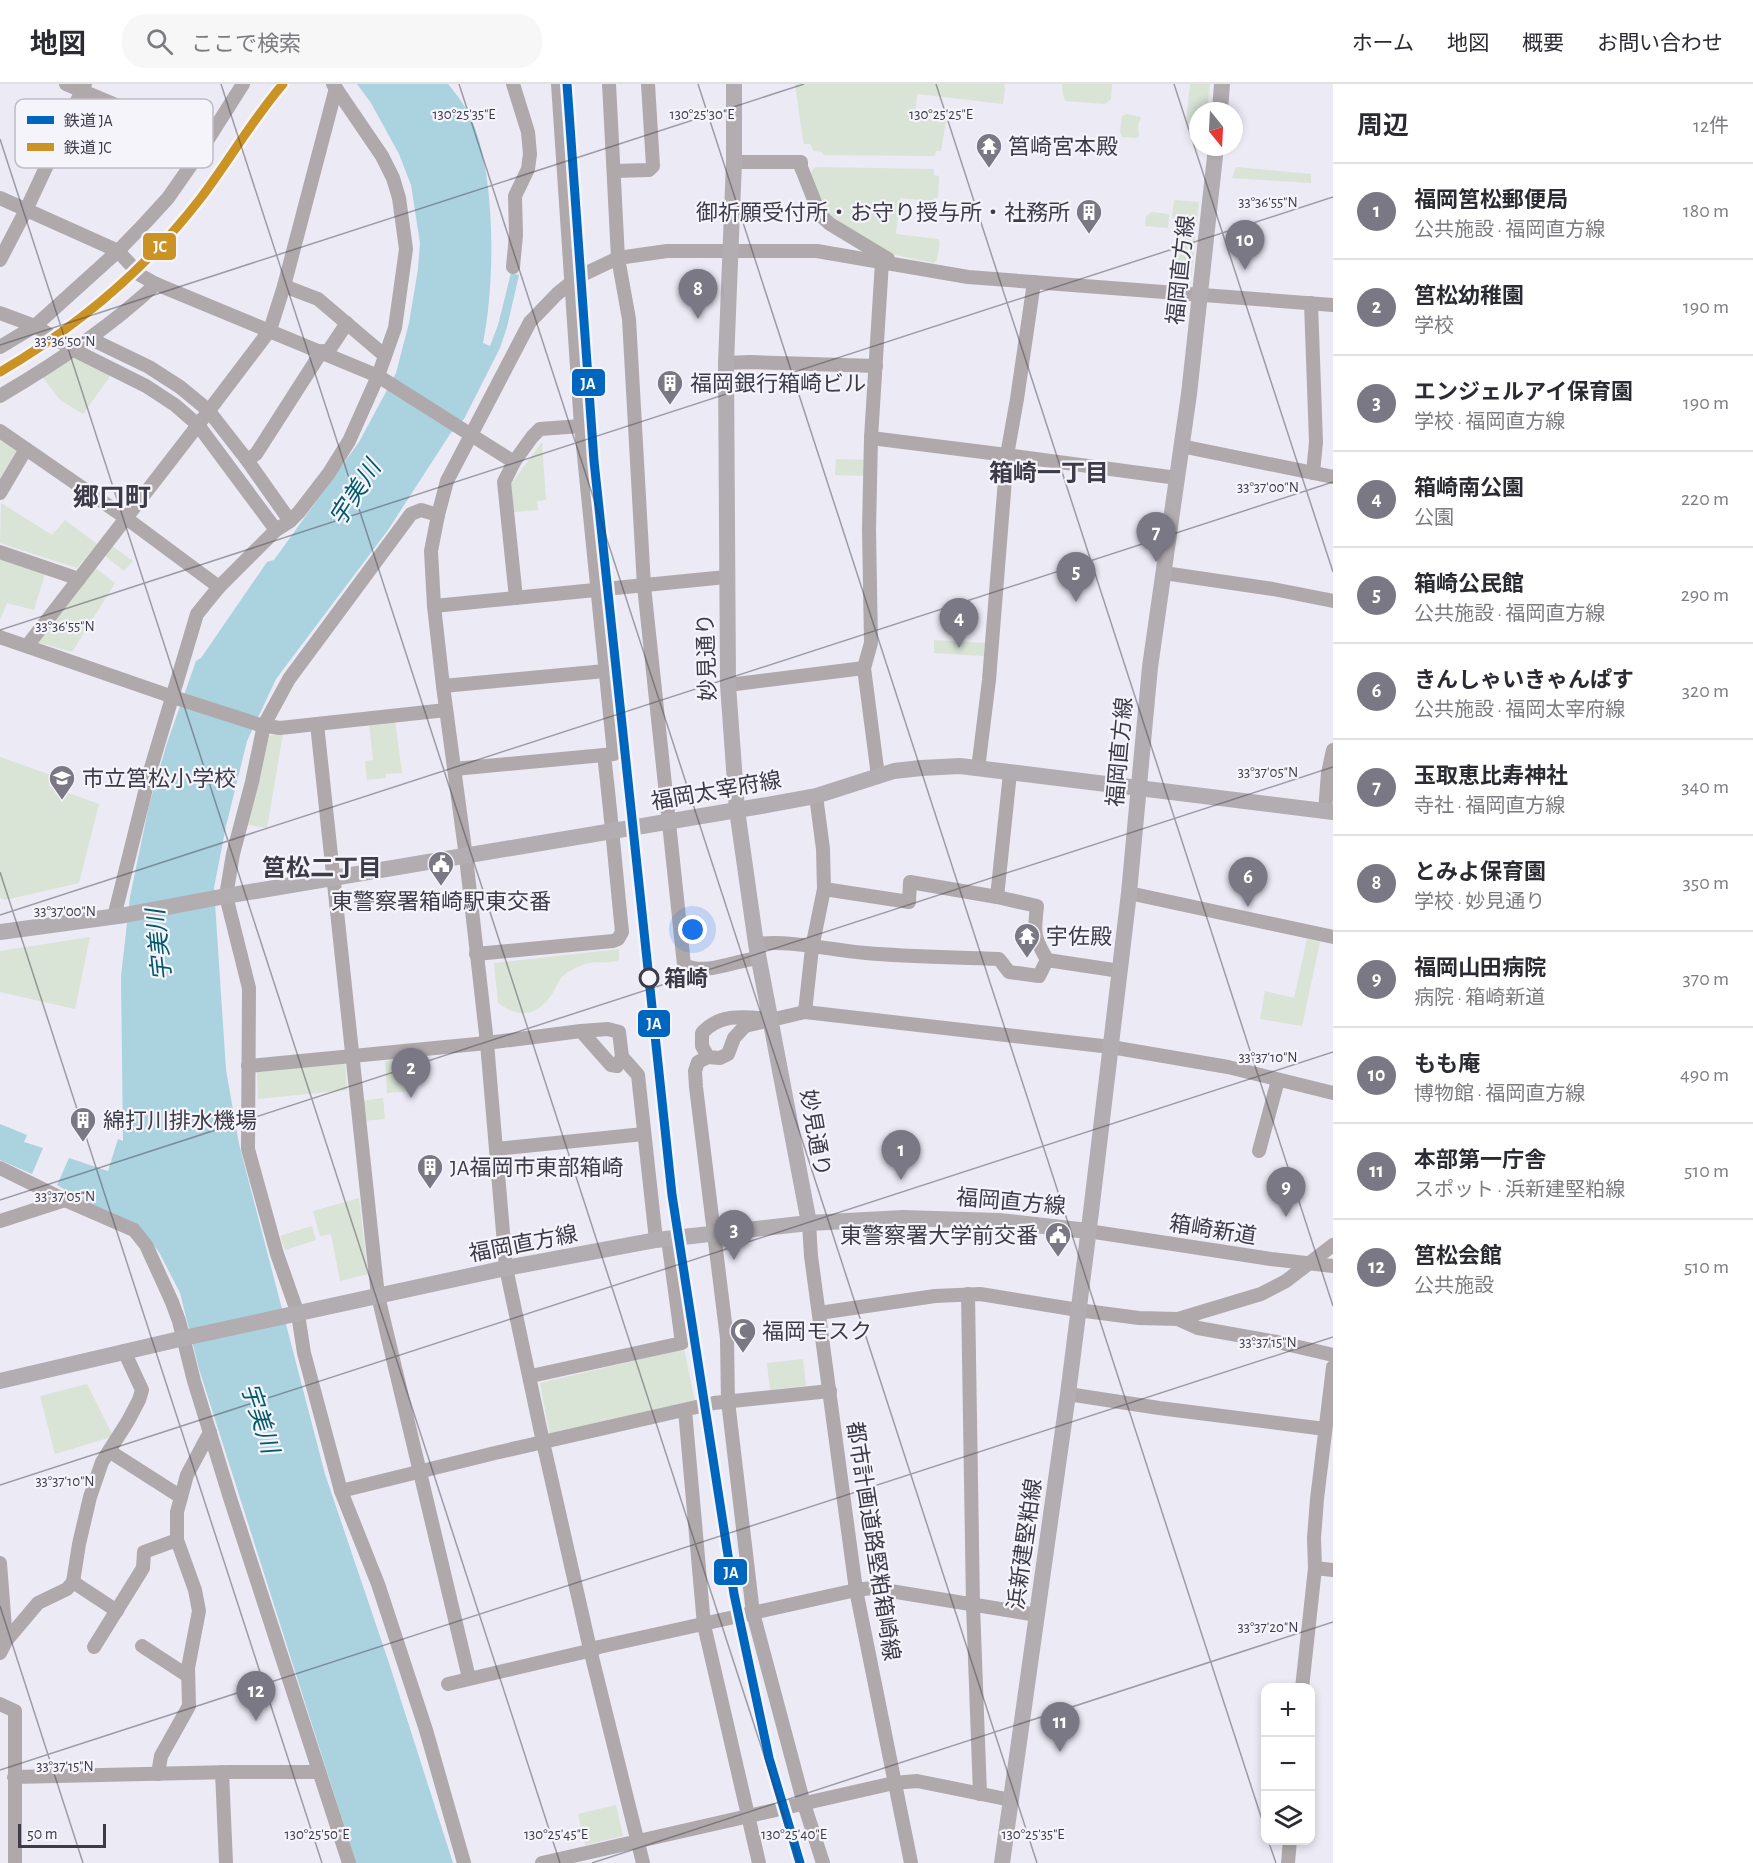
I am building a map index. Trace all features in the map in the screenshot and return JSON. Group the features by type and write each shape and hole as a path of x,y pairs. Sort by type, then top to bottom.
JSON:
{"main road":[{"name":"妙見通り","path":"734,84 734,162 726,363 728,685 737,810 757,951 772,1019 809,1223"},
{"path":"1221,102 1222,84"},
{"name":"福岡直方線","path":"0,1381 124,1351 507,1268 662,1240 809,1223 903,1218 999,1221 1088,1231 1129,893 1150,667 1201,293 1215,156"},
{"name":"福岡太宰府線","path":"0,932 119,916 222,896 614,832 669,820 816,796 894,771 921,768 960,766 1329,812"},
{"name":"浜新建堅粕線","path":"1002,1863 1068,1394 1088,1231"}],"street":[{"path":"66,84 84,88 108,99"},
{"path":"213,132 243,84"},
{"path":"513,84 528,132 530,154 528,169 515,196 516,235 513,267"},
{"path":"454,769 614,754 581,426 558,84"},
{"path":"609,84 618,258 629,319 644,586 684,965 691,968 728,966 757,951 782,942 812,948 866,953 999,959 1009,972 1039,976 1047,960"},
{"path":"614,171 649,170 653,166 648,84"},
{"path":"27,646 270,330 284,286 334,86"},
{"path":"119,916 151,768 177,698 197,614 219,587 276,530 290,521 329,473 349,441 382,378 384,355 395,328 406,249 399,198 393,178 382,156 334,86"},
{"path":"734,162 801,162 820,214 830,224 881,256 912,268"},
{"path":"0,260 46,168"},
{"path":"0,347 35,326 118,251 168,198 189,168"},
{"path":"0,198 118,251 140,275 156,284 325,352 382,378 514,462"},
{"path":"642,1863 590,1650 507,1268 495,1149 488,1043 466,857 442,687 431,551 447,481 466,431 530,322 578,277 618,258 668,251 817,251 968,277 1201,293 1333,305"},
{"path":"878,776 864,668 871,644 869,529 882,262"},
{"path":"978,769 989,680 1007,455 1034,282"},
{"path":"0,396 91,339 130,309 156,284"},
{"path":"284,286 318,299 384,355"},
{"path":"1311,303 1316,442 1313,472"},
{"path":"0,313 35,326 74,350 146,386 175,405 198,425 276,530"},
{"path":"247,460 256,454 347,323"},
{"path":"91,339 149,367 180,387 208,410 290,521"},
{"path":"726,363 876,366"},
{"path":"516,598 504,482 514,462 540,429 581,426"},
{"path":"0,431 126,518 219,587"},
{"path":"872,438 1177,478"},
{"path":"1181,447 1333,477"},
{"path":"0,494 26,449"},
{"path":"438,515 421,510 411,514 289,679 262,725 252,782 222,896 249,988 248,1149 341,1491 378,1584 426,1730 464,1863"},
{"path":"0,552 79,579"},
{"path":"1164,573 1274,589 1333,601"},
{"path":"434,606 726,578"},
{"path":"0,637 177,698 262,725 280,728 446,710"},
{"path":"728,685 864,668"},
{"path":"442,687 605,671"},
{"path":"317,724 378,1296 469,1678"},
{"path":"1329,812 1328,773 1333,750"},
{"path":"476,954 618,939 622,932 614,832 604,755"},
{"path":"997,897 1010,773"},
{"path":"805,1012 812,948 824,889 823,849 816,796"},
{"path":"824,889 909,902 910,882 1037,906 1034,932 1047,960"},
{"path":"1129,893 1333,938"},
{"path":"1047,960 1120,971"},
{"path":"823,1863 804,1804 753,1613 728,1401 727,1339 695,1071 698,1062 708,1057 720,1058 728,1054 734,1038 745,1026 805,1012 1111,1047 1228,1067 1333,1093"},
{"path":"708,1057 702,1046 702,1033 711,1023 740,1016 772,1019"},
{"path":"248,1066 488,1043 581,1031 608,1029 619,1032 622,1057 638,1075 644,1134 682,1343 531,1377"},
{"path":"581,1031 611,1065 617,1066 622,1057"},
{"path":"1259,1151 1278,1080"},
{"path":"495,1149 644,1134"},
{"path":"0,1168 134,1230 146,1245 172,1302 184,1338 194,1381 348,1863"},
{"path":"0,1221 65,1200"},
{"name":"都市計画道路堅粕箱崎線","path":"809,1223 856,1590 911,1863"},
{"name":"箱崎新道","path":"1088,1231 1333,1266"},
{"path":"819,1313 934,1296 980,1294 1139,1318 1178,1319 1262,1294 1286,1281 1333,1245"},
{"path":"968,1294 973,1605 980,1794"},
{"path":"1178,1319 1198,1328 1333,1355"},
{"path":"3,1647 38,1603 67,1589 74,1582 79,1544 90,1497 102,1462 139,1400 142,1390 124,1351"},
{"path":"1303,1683 1315,1568 1314,1538 1333,1367"},
{"path":"341,1491 543,1442 728,1401 830,1391"},
{"path":"1068,1394 1325,1429"},
{"path":"685,1410 704,1625 759,1863"},
{"path":"158,1774 161,1756 189,1706 188,1668 199,1611 195,1590 177,1540 177,1512 187,1475 210,1432"},
{"path":"109,1451 181,1497"},
{"path":"94,1647 143,1568 144,1552 177,1540"},
{"path":"0,1563 3,1647"},
{"path":"1315,1568 1333,1570"},
{"path":"74,1582 117,1611"},
{"path":"448,1684 753,1613 872,1588 1037,1615"},
{"path":"142,1646 188,1676"},
{"path":"0,1704 15,1711 15,1863"},
{"path":"222,1772 226,1863"},
{"path":"14,1777 319,1772"},
{"path":"542,1863 894,1783 916,1781 1011,1800"},
{"path":"1288,1863 1290,1845"}],"shaded area":[{"path":"795,84 1004,84 1005,89 1003,104 917,94 915,117 946,121 941,151 936,151 935,156 824,155 814,151 810,144 804,144"},
{"path":"1062,84 1112,84 1111,99 1105,104 1065,101"},
{"path":"1190,84 1210,84 1208,102 1189,102 1189,123 1186,123"},
{"path":"1126,114 1141,117 1138,125 1139,136 1136,138 1122,137 1120,132 1122,116"},
{"path":"816,167 934,169 934,175 939,176 938,198 934,198 933,201 900,198 896,234 938,239 940,242 937,260 934,263 881,252 820,207 811,178 812,170"},
{"path":"1236,167 1311,174 1311,183 1232,178"},
{"path":"1174,200 1199,202 1190,287 1170,286 1177,220 1172,219"},
{"path":"1152,212 1169,214 1168,228 1145,226 1146,216"},
{"path":"73,355 111,375 83,414 60,400 42,376"},
{"path":"0,438 18,451 0,482"},
{"path":"542,442 546,500 537,501 538,510 514,512 511,484"},
{"path":"836,459 868,460 867,476 835,475"},
{"path":"1,503 52,535 65,520 97,544 77,568 0,543"},
{"path":"112,546 133,561 124,571 104,555"},
{"path":"0,558 45,574 34,610 7,603 0,620"},
{"path":"94,567 115,583 72,652 38,642"},
{"path":"934,640 985,643 984,656 934,653"},
{"path":"395,720 402,773 386,774 386,778 367,780 365,761 373,760 369,723"},
{"path":"283,733 267,828 245,824 268,736"},
{"path":"0,757 51,775 49,786 99,804 79,883 5,900 0,898"},
{"path":"90,937 75,1009 0,992 0,951"},
{"path":"1307,939 1320,942 1302,1026 1260,1019 1265,991 1294,998"},
{"path":"619,949 619,960 588,963 565,974 552,995 532,1012 519,1013 498,1003 494,963"},
{"path":"418,1058 420,1079 411,1080 412,1091 387,1093 385,1061"},
{"path":"345,1063 347,1090 258,1099 257,1072"},
{"path":"383,1098 385,1119 363,1121 361,1101"},
{"path":"359,1198 368,1274 340,1281 331,1234 320,1236 313,1211"},
{"path":"312,1226 316,1240 285,1250 280,1236"},
{"path":"684,1349 695,1402 550,1436 540,1383"},
{"path":"803,1359 806,1386 770,1390 767,1363"},
{"path":"87,1384 112,1434 111,1437 55,1454 40,1396"},
{"path":"616,1805 623,1836 585,1845 578,1814"}],"water":[{"name":"宇美川","path":"357,84 448,84 471,118 481,146 486,173 491,232 490,292 483,343 490,346 498,325 511,273 519,275 500,348 464,419 450,434 388,530 276,679 247,741 226,826 214,888 226,1070 239,1144 325,1474 453,1863 356,1863 199,1369 180,1293 159,1252 140,1229 104,1213 57,1185 69,1158 108,1171 118,1139 123,1141 121,976 130,897 149,805 167,743 196,661 201,658 267,562 274,560 359,442 396,373 409,323 420,243 411,185 399,154 371,103"},
{"path":"0,1124 27,1135 24,1142 43,1148 32,1174 0,1160"}],"rail line":[{"name":"JC","path":"0,372 83,316 156,250 200,199 283,84"},
{"name":"JA","path":"567,84 594,461 672,1195 734,1594 769,1758 800,1863"}],"place":[{"name":"筥崎宮本殿","path":"989,169"},
{"name":"御祈願受付所・お守り授与所・社務所","path":"1089,235"},
{"name":"もも庵","path":"1245,270"},
{"name":"とみよ保育園","path":"698,319"},
{"name":"福岡銀行箱崎ビル","path":"670,406"},
{"name":"玉取恵比寿神社","path":"1156,562"},
{"name":"箱崎公民館","path":"1076,602"},
{"name":"箱崎南公園","path":"959,648"},
{"name":"市立筥松小学校","path":"62,801"},
{"name":"東警察署箱崎駅東交番","path":"441,887"},
{"name":"きんしゃいきゃんぱす","path":"1248,907"},
{"name":"宇佐殿","path":"1027,959"},
{"name":"箱崎","path":"649,978"},
{"name":"筥松幼稚園","path":"411,1098"},
{"name":"綿打川排水機場","path":"83,1143"},
{"name":"福岡筥松郵便局","path":"901,1180"},
{"name":"JA福岡市東部箱崎","path":"430,1190"},
{"name":"福岡山田病院","path":"1286,1217"},
{"name":"東警察署大学前交番","path":"1058,1258"},
{"name":"エンジェルアイ保育園","path":"734,1260"},
{"name":"福岡モスク","path":"743,1354"},
{"name":"筥松会館","path":"256,1721"},
{"name":"本部第一庁舎","path":"1060,1752"}],"district":[{"name":"箱崎一丁目","path":"1049,473"},
{"name":"郷口町","path":"112,497"},
{"name":"筥松二丁目","path":"322,868"}]}
